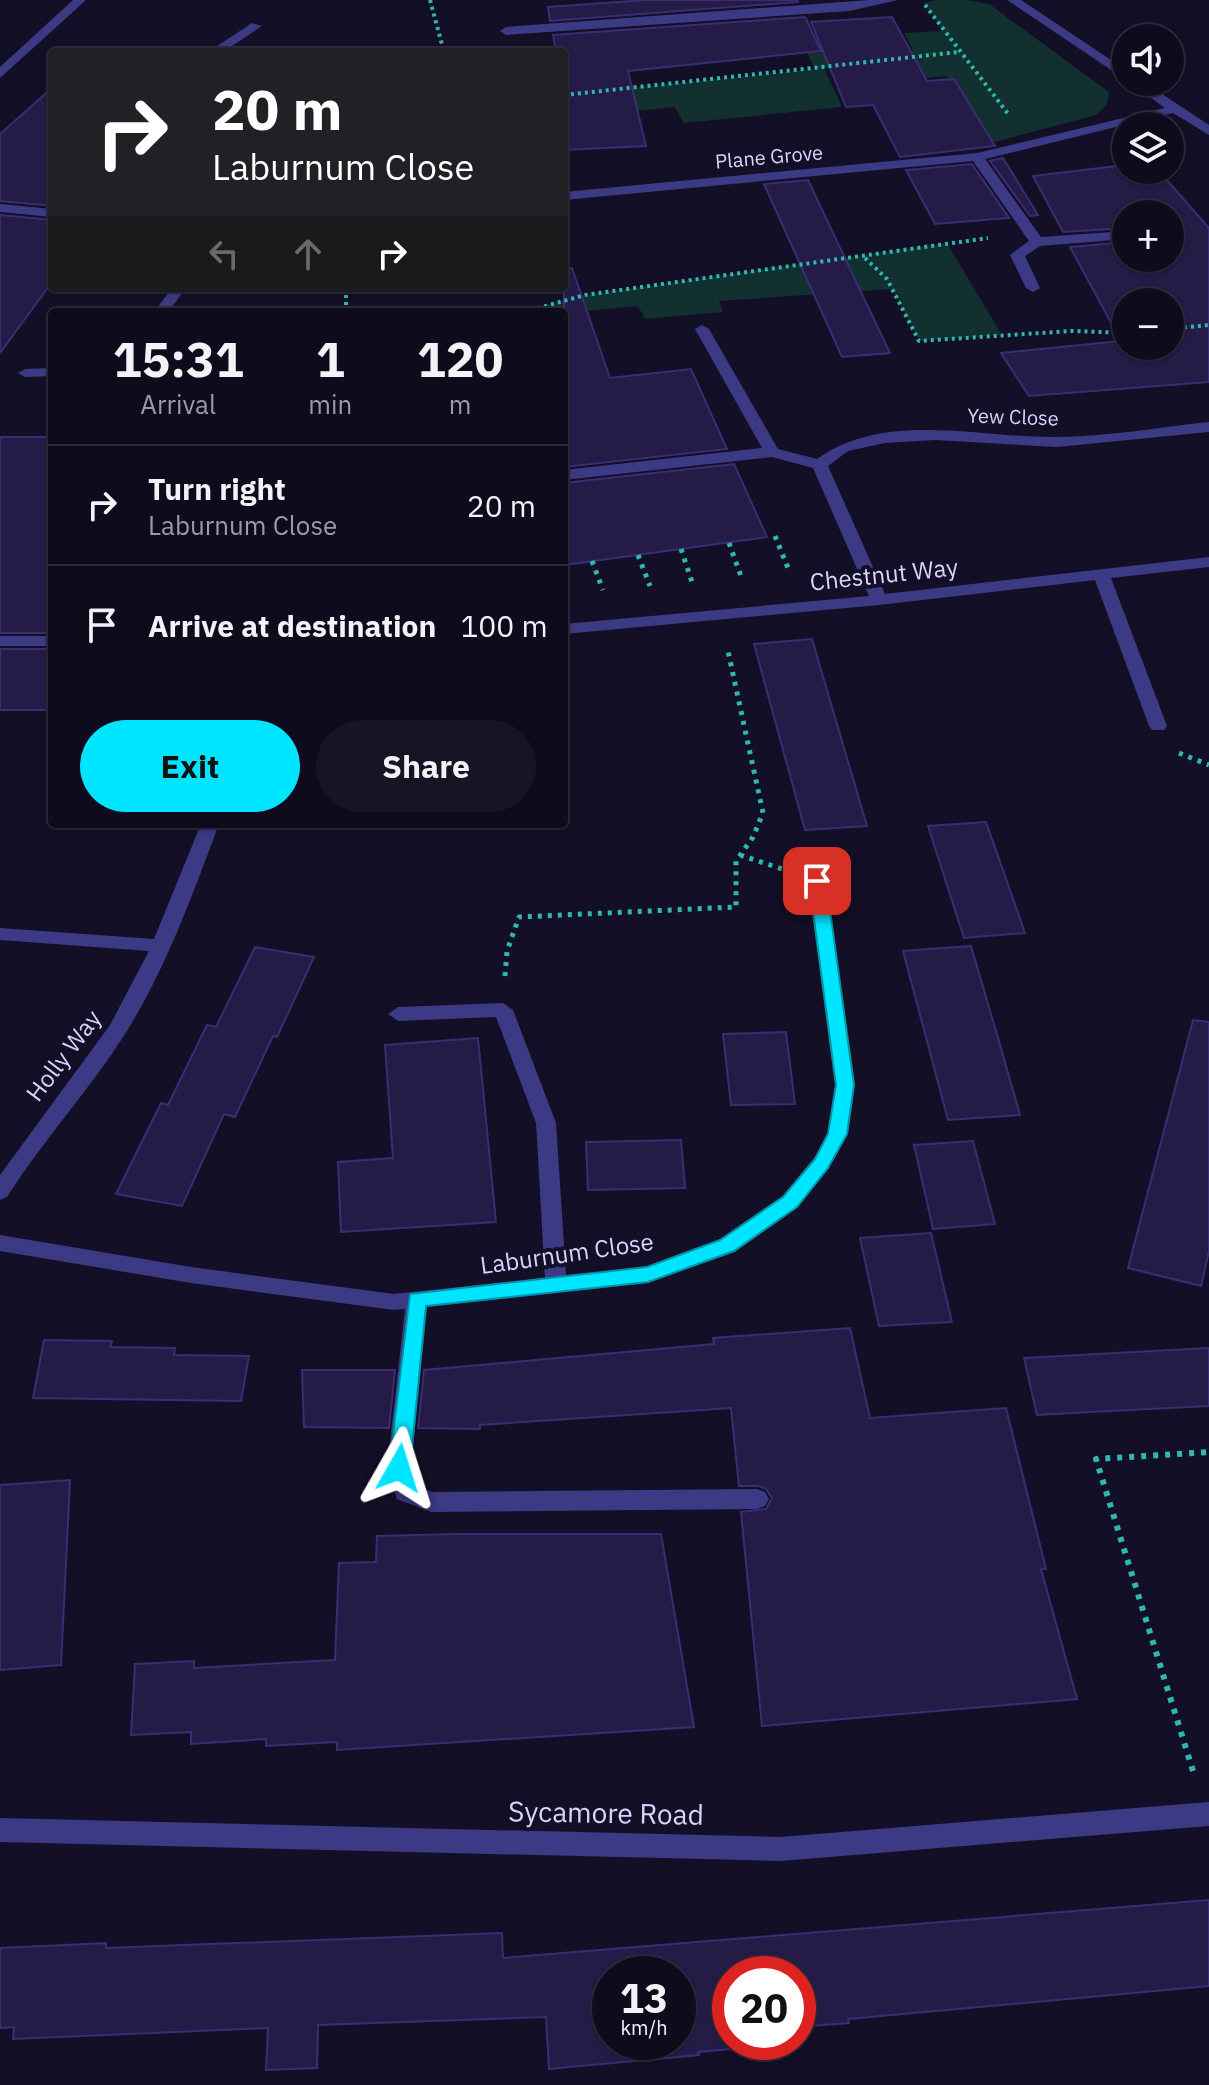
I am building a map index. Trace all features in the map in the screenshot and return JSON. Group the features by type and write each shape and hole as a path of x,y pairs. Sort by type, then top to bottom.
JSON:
{"street":[{"path":"0,74 80,0"},
{"path":"506,31 849,7 892,0"},
{"path":"1013,0 1112,67"},
{"path":"220,48 256,26"},
{"path":"1156,96 1209,131"},
{"name":"Plane Grove","path":"568,196 977,157 1175,109"},
{"path":"977,157 1033,237"},
{"path":"0,208 48,213"},
{"path":"1033,288 1017,255 1033,237 1112,235"},
{"path":"702,329 772,452"},
{"path":"25,373 48,372"},
{"name":"Yew Close","path":"820,465 843,448 885,438 935,435 1057,442 1209,427"},
{"path":"568,475 772,452 820,465 879,600"},
{"name":"Chestnut Way","path":"568,629 879,600 1209,562"},
{"path":"1101,574 1158,726"},
{"path":"0,641 48,641"},
{"name":"Holly Way","path":"0,1192 11,1153 117,1031 162,946 208,828"},
{"name":"Laburnum Close","path":"0,1243 237,1281 394,1302 648,1275 727,1246 790,1202 822,1163 838,1134 845,1085 817,881"},
{"path":"0,934 162,946"},
{"path":"398,1014 503,1010 546,1123 556,1285"},
{"path":"417,1299 399,1468 405,1492 431,1502 757,1499"},
{"name":"Sycamore Road","path":"0,1830 781,1849 1207,1814"}],"path":[{"path":"430,0 443,48"},
{"path":"922,0 959,52 1033,143"},
{"path":"568,95 959,52"},
{"path":"535,308 585,295 1033,237"},
{"path":"864,257 887,279 919,341 1071,331 1112,332"},
{"path":"1184,328 1209,325"},
{"path":"503,1010 507,951 519,917 736,907 736,861 753,837 763,813 725,639 715,616"},
{"path":"740,855 817,881"},
{"path":"1207,1814 1096,1459 1209,1452"}],"green space":[{"path":"968,0 989,4 1109,92 1107,104 1096,115 965,150 937,152 965,97 946,76 869,83 857,64 824,68 842,107 684,123 675,107 568,118 568,95 815,69 807,53 913,50 904,33 943,31 924,3"},
{"path":"947,243 1002,335 919,341 892,289 719,301 723,312 645,319 638,306 568,313 568,308 533,308 585,295"}],"building":[{"path":"646,0 798,2 550,21 548,7"},
{"path":"805,17 821,51 628,71 646,146 568,150 568,48 555,48 553,35"},
{"path":"892,17 927,81 954,79 995,146 900,157 873,105 846,107 811,22"},
{"path":"48,92 48,206 0,201 0,134"},
{"path":"1003,158 1038,215 1030,216 990,161"},
{"path":"972,164 1009,218 935,224 906,170"},
{"path":"1112,167 1112,184 1170,184 1209,228 1209,382 1029,396 1001,353 1112,342 1112,360 1184,360 1184,288 1112,288 1112,324 1070,247 1112,243 1112,272 1184,272 1184,200 1112,200 1112,229 1063,232 1033,176"},
{"path":"808,180 890,353 842,357 764,184"},
{"path":"0,215 48,220 48,287 0,353"},
{"path":"568,268 572,268 610,378 691,369 727,449 568,467 568,308 564,308 564,292 568,292"},
{"path":"0,437 48,437 48,633 0,633"},
{"path":"734,464 767,537 568,564 568,483"},
{"path":"812,639 867,826 805,830 754,644"},
{"path":"0,649 48,649 48,710 0,710"},
{"path":"986,822 1025,933 964,938 928,826"},
{"path":"971,946 1020,1115 948,1120 903,951"},
{"path":"255,947 314,957 235,1117 224,1114 182,1206 116,1194 161,1103 168,1105 207,1025 216,1027"},
{"path":"1193,1020 1209,1022 1209,1251 1201,1286 1128,1268"},
{"path":"786,1032 795,1104 731,1105 723,1034"},
{"path":"478,1038 496,1222 341,1232 338,1162 393,1158 385,1045"},
{"path":"681,1140 685,1188 588,1190 586,1142"},
{"path":"973,1141 995,1224 933,1229 914,1145"},
{"path":"931,1233 952,1322 879,1326 860,1238"},
{"path":"850,1328 870,1418 1006,1408 1046,1569 1041,1569 1077,1699 762,1726 741,1512 766,1509 772,1498 766,1489 758,1486 739,1486 731,1408 480,1425 480,1429 418,1428 424,1370 714,1344 713,1338"},
{"path":"44,1340 112,1341 110,1347 175,1348 174,1355 249,1356 241,1401 33,1398"},
{"path":"1209,1348 1209,1406 1037,1415 1024,1358"},
{"path":"302,1370 395,1370 389,1428 304,1427"},
{"path":"70,1480 61,1665 0,1670 0,1485"},
{"path":"661,1534 694,1727 337,1750 337,1742 266,1746 266,1739 191,1744 191,1732 131,1735 135,1664 194,1661 194,1668 335,1660 339,1563 376,1562 377,1536"},
{"path":"1209,1900 1209,1986 848,2019 849,2023 816,2026 816,1956 712,1956 712,2051 698,2052 699,2055 696,2055 696,1956 592,1956 592,2060 645,2060 549,2069 546,2017 318,2025 317,2068 266,2070 268,2028 13,2039 14,2027 0,2028 0,1948 106,1943 106,1948 502,1933 503,1958"}],"route":[{"path":"399,1468 417,1299 648,1275 727,1246 790,1202 822,1163 838,1134 845,1085 817,881"}]}
